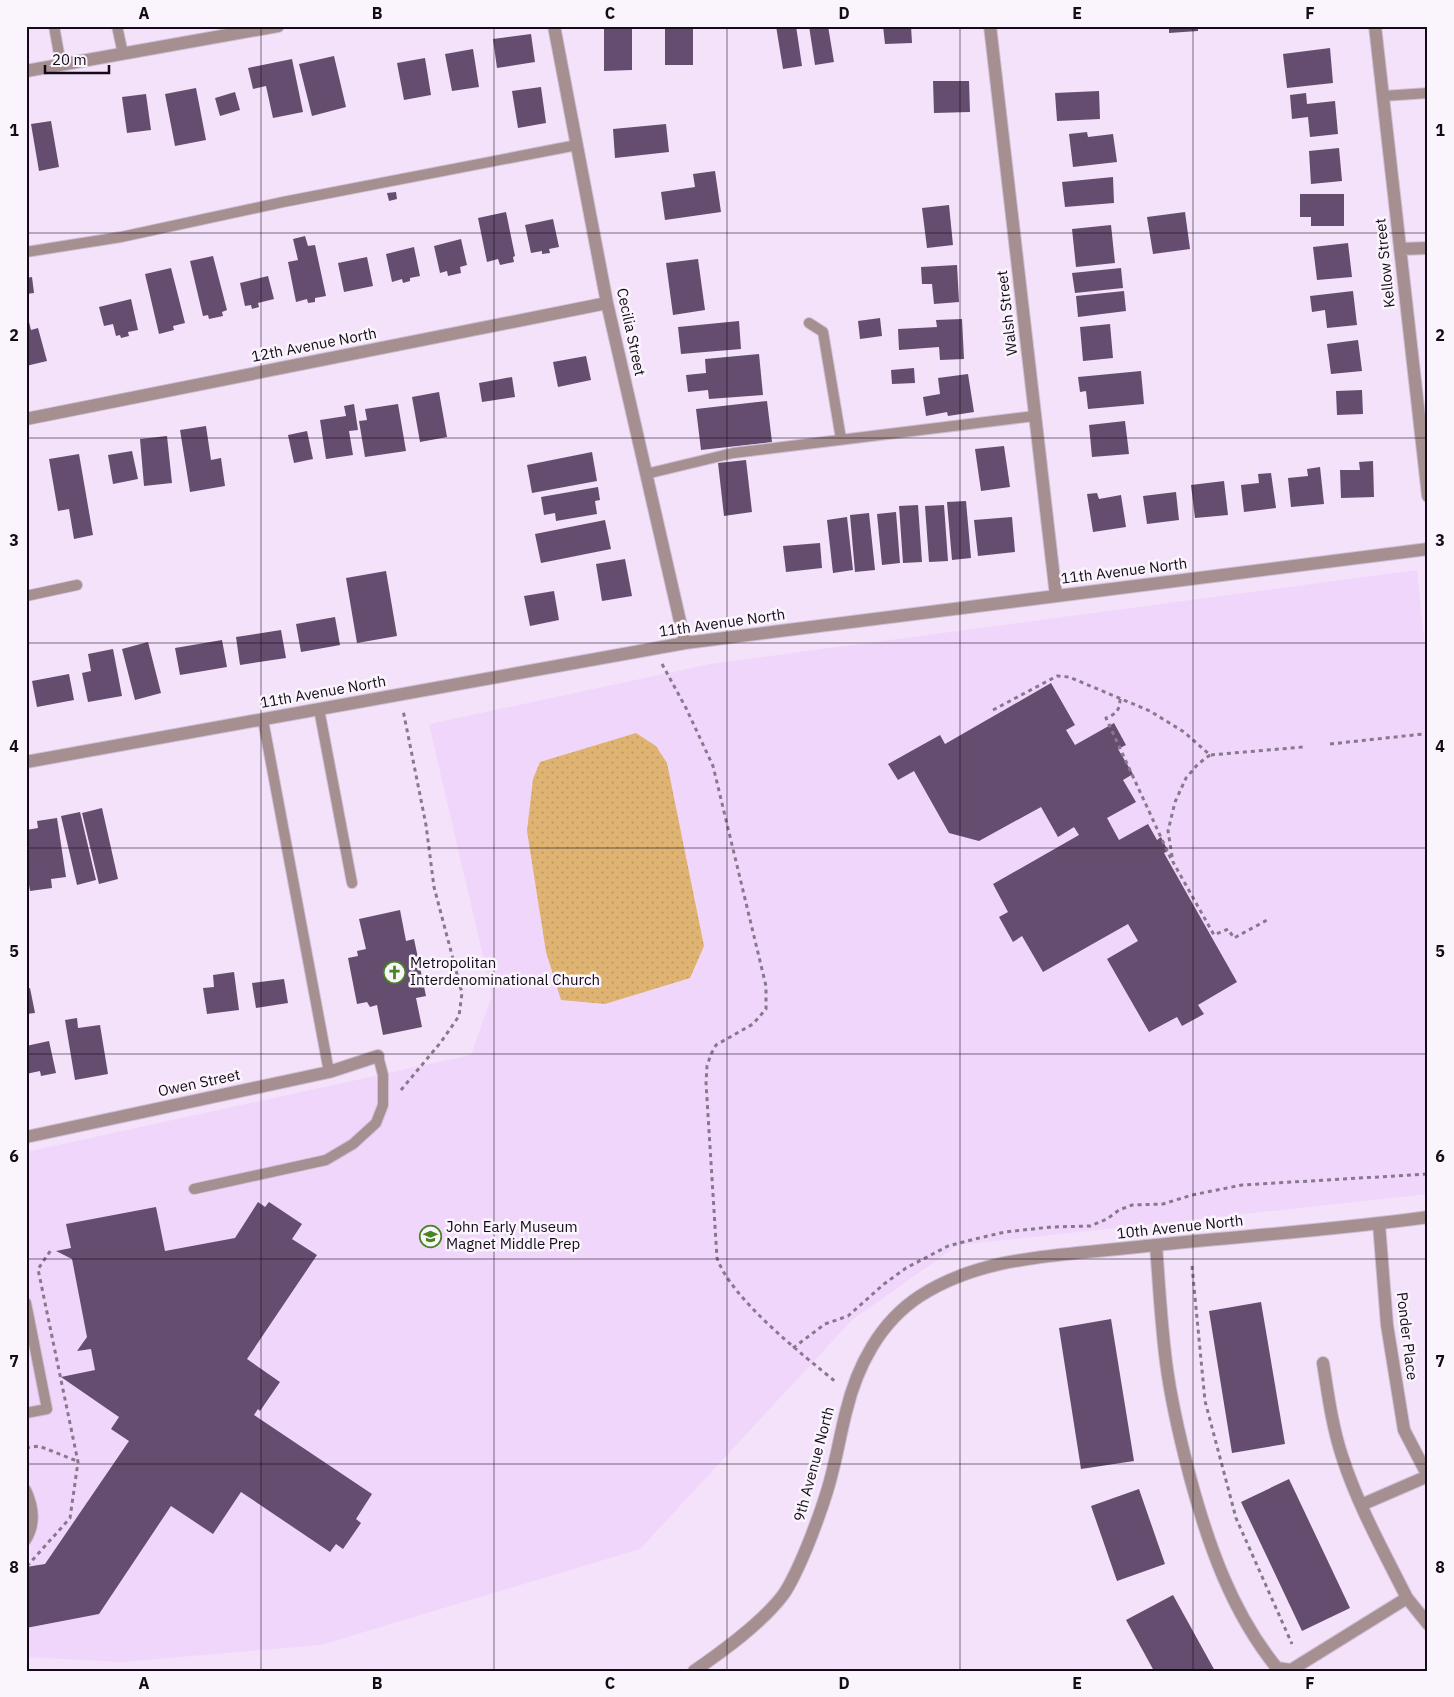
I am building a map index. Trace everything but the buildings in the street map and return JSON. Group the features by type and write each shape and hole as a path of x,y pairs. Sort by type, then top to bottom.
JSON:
{"street":[{"path":"26,71 278,26"},
{"name":"Cecilia Street","path":"554,26 607,303 685,644"},
{"name":"Walsh Street","path":"990,26 1056,596"},
{"name":"Kellow Street","path":"1375,26 1428,496"},
{"path":"1400,249 1428,248"},
{"name":"12th Avenue North","path":"26,419 607,303"},
{"name":"11th Avenue North","path":"26,762 685,644 1428,549"},
{"name":"Owen Street","path":"26,1137 329,1072 378,1056"},
{"name":"10th Avenue North","path":"939,1284 967,1272 996,1264 1156,1245 1428,1218"},
{"name":"Ponder Place","path":"1379,1224 1388,1326 1404,1430 1428,1476"},
{"path":"1156,1245 1166,1361 1180,1441 1209,1542 1230,1594 1266,1655 1277,1668 1291,1670 1407,1598"},
{"name":"9th Avenue North","path":"694,1671 724,1651 758,1621 782,1595 801,1562 818,1519 833,1471 851,1395 865,1356 881,1332 918,1297 939,1284"},
{"path":"1323,1363 1331,1411 1342,1455 1361,1505 1407,1598 1428,1624"},
{"path":"1361,1505 1428,1476"}],"lane":[{"path":"54,26 61,65"},
{"path":"117,26 122,54"},
{"path":"1382,96 1428,93"},
{"path":"26,252 121,237 283,202 577,145"},
{"path":"809,323 823,332 841,439"},
{"path":"646,474 733,454 1035,416"},
{"path":"26,596 77,585"},
{"path":"319,709 352,883"},
{"path":"263,720 329,1072"},
{"path":"194,1189 326,1160 353,1144 376,1123 384,1105 383,1075 378,1056"},
{"path":"26,1303 47,1409 26,1414"},
{"path":"26,1490 33,1507 33,1524 26,1540"}],"path":[{"path":"654,649 686,708 713,766 766,986 766,1009 760,1018 716,1045 707,1066 706,1083 717,1258 720,1268 744,1298 794,1348 851,1395"},
{"path":"993,710 1057,676 1069,677 1150,711 1184,732 1210,755"},
{"path":"1120,699 1120,708 1115,714 1106,718 1173,862 1214,935 1228,929 1234,938 1269,919"},
{"path":"401,1090 441,1042 459,1016 462,993 434,887 426,825 403,710"},
{"path":"1330,744 1422,734"},
{"path":"1173,862 1168,831 1175,802 1186,778 1198,764 1210,755 1304,747"},
{"path":"794,1348 826,1324 848,1316 884,1284 906,1268 948,1246 966,1241 1005,1232 1051,1227 1090,1226 1132,1205 1163,1204 1192,1195 1242,1185 1428,1174"},
{"path":"1192,1266 1205,1401 1236,1518 1292,1644"},
{"path":"26,1448 39,1446 78,1462"}],"shaded area":[{"path":"1417,570 1428,675 1428,1194 958,1245 852,1320 640,1549 321,1645 121,1662 26,1657 26,1152 471,1055 492,995 429,724 710,664"},
{"path":"636,733 656,746 667,763 704,946 690,978 605,1004 561,1000 546,952 527,831 533,779 540,762"}],"place":[{"name":"Metropolitan Interdenominational Church","path":"394,972"},
{"name":"John Early Museum Magnet Middle Prep","path":"430,1236"}]}
